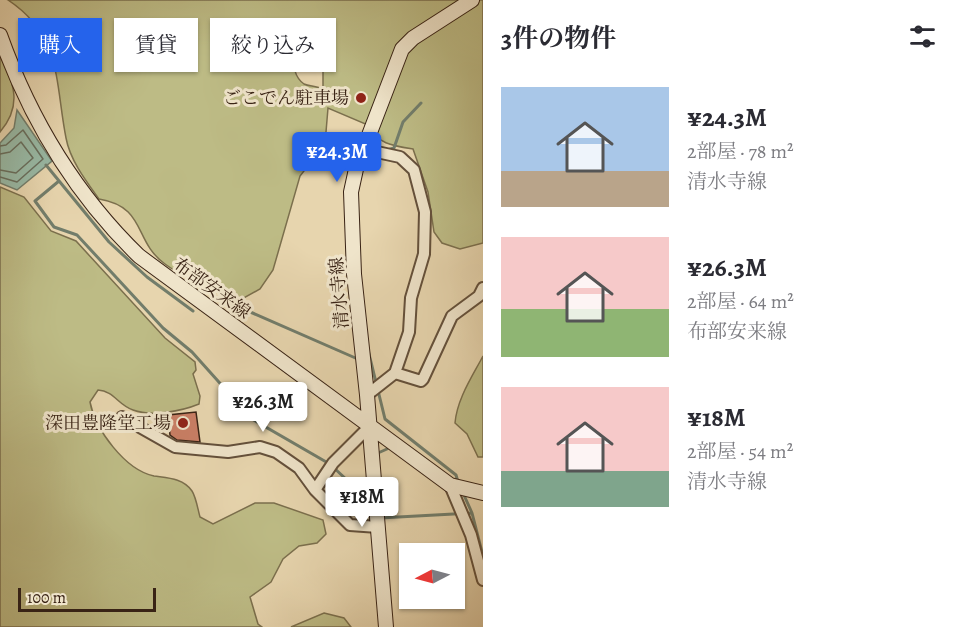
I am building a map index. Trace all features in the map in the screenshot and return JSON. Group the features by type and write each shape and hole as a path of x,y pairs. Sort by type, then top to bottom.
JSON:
{"main road":[{"name":"清水寺線","path":"386,627 351,220 351,192 363,148 402,49 413,38 472,0"},
{"name":"布部安来線","path":"0,35 41,130 108,226 139,256 450,485 483,493"}],"street":[{"path":"363,148 400,157 414,170 425,212 424,254 411,298 409,332 395,373 367,395"},
{"path":"395,373 421,381 452,316 479,296 483,288"},
{"path":"122,417 175,447 221,452 269,448 299,468 315,490 350,525 378,527"},
{"path":"315,490 333,463 370,426"},
{"path":"450,485 471,535 483,580"}],"shaded area":[{"path":"8,0 483,0 483,243 460,249 442,243 434,232 428,192 413,149 386,143 376,136 368,125 328,108 325,144 300,176 273,270 260,289 242,299 183,275 155,255 133,217 125,209 99,199 79,170 68,146 55,72 102,72 102,18 29,18"},
{"path":"0,49 14,91 14,101 8,121 0,132"},
{"path":"0,187 24,197 51,231 76,241 165,338 195,362 196,370 193,374 200,396 199,404 184,409 158,413 141,412 128,408 108,393 98,390 90,402 93,413 105,436 122,457 143,472 184,483 196,500 200,517 213,524 255,503 274,503 323,520 326,534 317,543 299,546 283,559 271,582 250,597 258,624 262,627 0,627"},
{"path":"483,356 483,457 478,457 467,434 455,423 462,397"},
{"path":"324,613 344,618 351,627 291,627"}],"water":[{"path":"17,110 52,161 17,190 0,183 0,143 14,128"}],"building":[{"name":"深田豊隆堂工場","path":"196,412 200,442 177,440 170,435 168,415"}],"waterway":[{"path":"387,150 394,148 403,122 421,103"},
{"path":"46,165 109,242 147,277 193,311"},
{"path":"59,181 35,201 54,227 77,235 163,328 192,352 252,419 328,463"},
{"path":"216,297 360,360"},
{"path":"368,350 372,366"},
{"path":"369,365 372,366 385,419 456,475 458,482"},
{"path":"378,456 378,453 387,449"},
{"path":"333,467 348,481 371,516"},
{"path":"463,493 472,513 483,556"},
{"path":"380,518 472,513"}],"place":[{"name":"ごこでん駐車場","path":"361,98"},
{"name":"深田豊隆堂工場","path":"183,423"}]}
